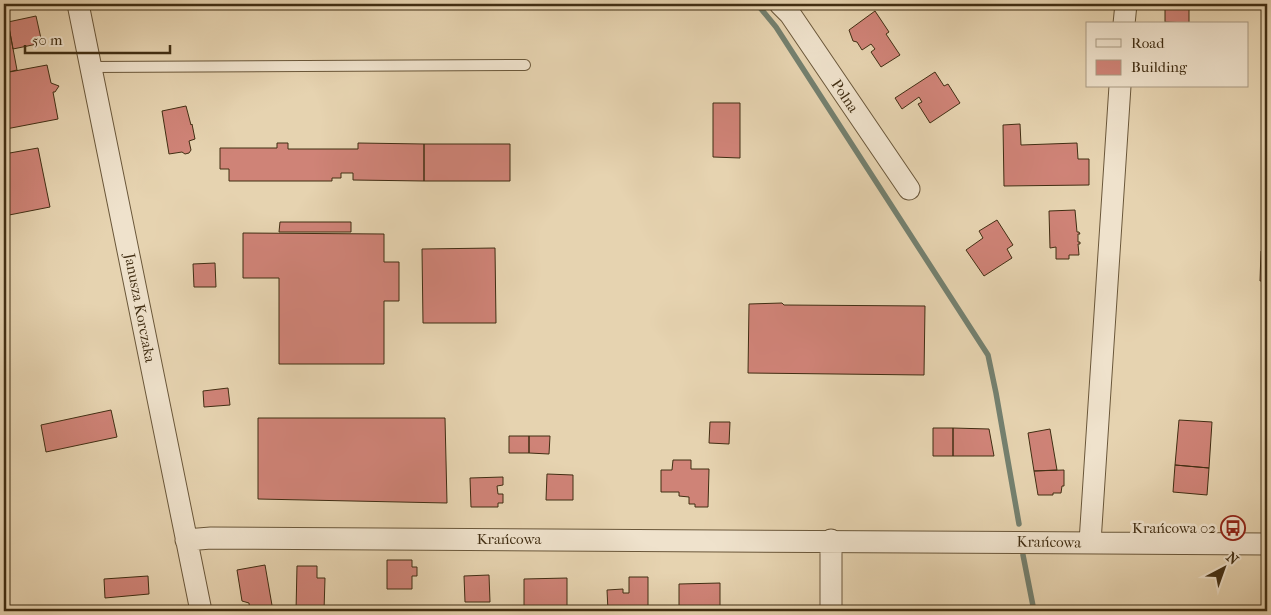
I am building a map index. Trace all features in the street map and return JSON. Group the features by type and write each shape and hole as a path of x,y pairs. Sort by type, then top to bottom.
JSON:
{"street":[{"name":"Janusza Korczaka","path":"78,4 201,611"},
{"name":"Polna","path":"780,4 790,14 909,189"},
{"path":"1124,22 1126,4"},
{"path":"1090,542 1120,88"},
{"name":"Krańcowa","path":"186,540 241,538 831,540 1267,544"},
{"path":"831,540 831,611"}],"lane":[{"path":"91,67 525,65"}],"building":[{"path":"1165,4 1189,4 1189,22 1165,22"},
{"path":"875,11 889,32 886,34 900,55 881,67 871,52 875,49 871,44 862,50 857,42 853,41 849,30"},
{"path":"36,16 42,43 13,49 8,22"},
{"path":"8,22 17,70 4,73 4,23"},
{"path":"47,65 51,83 59,86 53,92 58,119 6,129 4,118 4,73"},
{"path":"935,72 944,86 948,84 960,103 930,123 918,104 922,102 919,97 902,109 895,98"},
{"path":"713,103 740,103 740,158 713,157"},
{"path":"186,106 195,139 189,141 191,150 189,153 169,154 162,111"},
{"path":"1020,124 1021,145 1077,143 1078,159 1089,159 1089,185 1004,186 1003,125"},
{"path":"277,143 288,143 288,149 358,149 358,143 424,144 424,181 353,180 353,173 341,173 341,178 332,178 332,181 229,181 229,169 220,169 220,148 277,148"},
{"path":"424,144 510,144 510,181 424,181"},
{"path":"38,148 50,207 4,216 4,154"},
{"path":"1075,210 1077,232 1080,234 1078,234 1078,242 1080,242 1078,244 1079,255 1069,255 1069,259 1056,259 1056,247 1050,248 1049,211"},
{"path":"997,220 1013,245 1007,249 1012,258 984,276 966,250 983,238 979,231"},
{"path":"280,222 351,222 351,232 279,232"},
{"path":"243,233 384,234 384,262 399,262 399,301 384,301 384,364 279,364 279,278 243,278"},
{"path":"495,248 496,323 423,323 422,249"},
{"path":"1261,251 1267,251 1267,281 1260,281"},
{"path":"215,263 216,287 194,287 193,264"},
{"path":"782,303 784,305 925,306 924,375 748,373 749,304"},
{"path":"228,388 230,405 204,407 203,391"},
{"path":"111,410 117,437 46,452 41,425"},
{"path":"258,418 445,418 447,503 258,499"},
{"path":"1179,420 1212,422 1209,468 1175,465"},
{"path":"710,422 730,422 729,444 709,443"},
{"path":"933,428 953,428 953,456 933,456"},
{"path":"953,428 989,429 994,456 953,456"},
{"path":"1050,429 1057,470 1034,471 1028,433"},
{"path":"509,436 529,436 529,453 509,453"},
{"path":"529,436 550,436 549,454 529,453"},
{"path":"673,460 691,460 691,469 709,469 708,507 695,507 695,504 689,504 689,497 679,496 679,492 661,492 661,470 672,470"},
{"path":"1175,465 1209,468 1207,495 1173,492"},
{"path":"1064,470 1064,486 1062,486 1061,493 1038,495 1034,471"},
{"path":"547,474 573,475 573,500 546,500"},
{"path":"503,477 503,485 497,486 498,494 503,494 503,503 498,503 498,507 471,507 470,478"},
{"path":"387,560 412,560 412,567 417,567 417,576 412,576 412,589 387,589"},
{"path":"265,565 273,611 250,611 249,603 242,601 237,570"},
{"path":"297,566 317,566 317,578 325,578 324,611 296,611"},
{"path":"489,575 490,602 465,602 464,576"},
{"path":"148,576 149,594 105,598 104,579"},
{"path":"629,577 648,577 648,611 608,611 607,590 623,589 623,593 629,593"},
{"path":"567,578 567,611 524,609 524,579"},
{"path":"720,583 720,611 679,611 679,584"}],"waterway":[{"path":"757,4 776,27 988,355 1019,524"},
{"path":"1023,555 1034,611"}],"place":[{"name":"Krańcowa 02","path":"1233,528"}]}
